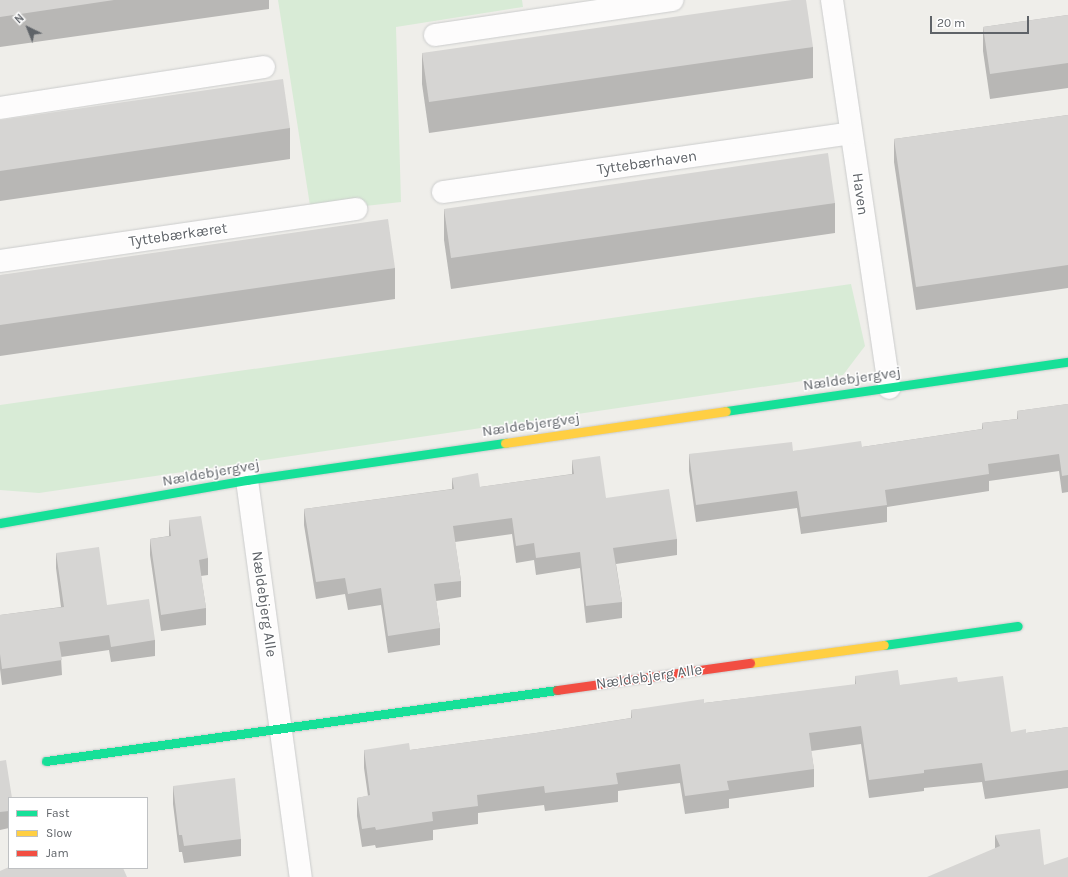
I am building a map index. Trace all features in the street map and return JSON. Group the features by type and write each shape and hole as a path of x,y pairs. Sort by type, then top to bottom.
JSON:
{"street":[{"path":"435,35 672,0"},
{"name":"Haven","path":"832,0 889,388"},
{"path":"0,108 264,67"},
{"name":"Tyttebærhaven","path":"443,192 851,133"},
{"name":"Tyttebærkæret","path":"0,261 356,209"},
{"name":"Nældebjergvej","path":"0,523 246,480 1068,362"},
{"name":"Nældebjerg Alle","path":"246,480 301,877"},
{"name":"Nældebjerg Alle","path":"46,761 1018,626"}],"green space":[{"path":"278,0 522,0 523,7 396,27 401,202 311,212"},
{"path":"851,284 865,346 843,375 39,493 0,490 0,405"}],"building":[{"path":"0,0 114,0 0,17"},
{"path":"792,0 806,0 813,47 429,102 422,53"},
{"path":"1068,15 1068,63 990,74 983,27"},
{"path":"283,79 290,128 0,171 0,120"},
{"path":"1068,115 1068,265 916,287 894,139"},
{"path":"828,153 835,203 451,258 444,209"},
{"path":"388,219 395,268 0,325 0,275"},
{"path":"1068,404 1068,475 1062,476 1059,454 988,464 989,474 885,490 887,505 801,517 797,491 696,505 689,454 792,442 793,451 861,441 862,447 983,429 982,423 1018,419 1017,411"},
{"path":"600,456 606,498 669,489 677,539 613,548 622,602 586,606 580,552 536,558 534,543 516,546 512,518 453,526 461,581 434,584 440,628 388,636 381,588 348,594 345,578 316,582 304,509 454,489 452,478 478,473 480,487 574,474 572,460"},
{"path":"201,516 208,558 199,560 206,608 161,615 150,539 171,536 169,520"},
{"path":"99,547 107,605 149,599 155,640 111,647 109,635 59,642 62,660 2,669 0,654 0,615 64,607 56,553"},
{"path":"898,670 900,685 957,677 958,682 1003,676 1011,732 1026,729 1026,733 1068,727 1068,770 985,781 982,763 924,770 924,773 869,780 861,726 809,733 814,769 727,781 729,790 685,796 680,764 616,773 618,784 545,793 544,786 477,795 478,806 432,812 433,821 376,830 375,827 362,829 357,798 370,795 364,750 409,743 410,750 536,733 632,718 631,710 704,699 704,703 856,684 855,676"},
{"path":"6,760 12,797 8,797 8,811 0,812 0,761"},
{"path":"235,778 241,839 184,846 182,835 179,835 173,786"},
{"path":"1040,829 1044,865 1068,857 1068,877 927,877 1000,846 995,835"},
{"path":"8,867 8,869 123,869 127,877 0,877 0,871"}],"traffic: fast":[{"path":"726,411 1068,362"},
{"path":"0,523 247,480 505,443"},
{"path":"884,645 1018,626"},
{"path":"46,761 557,690"}],"traffic: slow":[{"path":"505,443 726,411"},
{"path":"750,663 884,645"}],"traffic: jam":[{"path":"557,690 750,663"}]}
